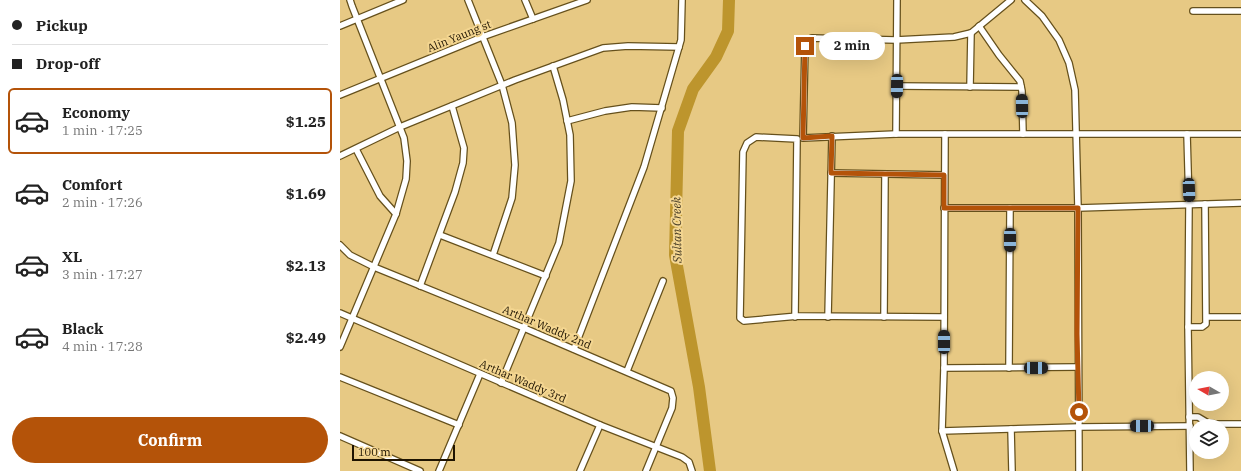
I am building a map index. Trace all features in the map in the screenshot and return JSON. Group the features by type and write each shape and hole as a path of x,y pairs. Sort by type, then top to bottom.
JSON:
{"street":[{"path":"340,347 396,214 406,178 407,161 404,138 350,0"},
{"path":"340,26 403,0"},
{"path":"468,0 502,86 512,123 514,165 512,198 493,255"},
{"path":"525,0 533,19"},
{"name":"Alin Yaung st","path":"340,95 482,37 584,0"},
{"path":"574,349 644,167 682,40 682,0"},
{"path":"896,134 897,0"},
{"path":"803,138 805,46 807,40 812,38 896,40 954,37 971,33 1011,0"},
{"path":"1025,0 1042,16 1059,40 1069,63 1075,90 1078,208 1079,471"},
{"path":"1193,10 1241,11"},
{"path":"980,26 999,55 1020,81 1023,134"},
{"path":"970,87 971,33"},
{"path":"340,156 400,127 553,66 603,48 628,46 679,47"},
{"path":"501,383 559,243 571,181 570,135 563,100 553,66"},
{"path":"897,86 1021,87"},
{"path":"420,286 440,235 455,192 463,163 464,148 452,106"},
{"path":"567,121 605,111 632,108 662,108"},
{"path":"944,316 795,317 744,321 740,318 743,152 747,143 756,137 797,139 832,136 896,134 1241,134"},
{"path":"945,134 944,368 942,431 954,471"},
{"path":"1187,134 1189,204 1189,417 1198,417 1208,423 1215,424 1241,424"},
{"path":"828,317 832,136"},
{"path":"795,317 797,139"},
{"path":"356,149 380,196 396,214"},
{"path":"831,173 944,175"},
{"path":"884,317 885,174"},
{"path":"944,208 1078,208 1241,203"},
{"path":"1188,327 1205,326 1207,317 1204,204"},
{"path":"1009,368 1010,208"},
{"path":"440,235 546,276"},
{"name":"Arthar Waddy 2nd","path":"340,244 350,255 374,267 627,371 671,391 673,398 672,408 646,471"},
{"path":"627,371 663,280"},
{"name":"Arthar Waddy 3rd","path":"340,313 501,383 682,457 689,462 692,471"},
{"path":"1207,317 1241,318"},
{"path":"944,368 1078,367"},
{"path":"439,471 480,374"},
{"path":"340,377 459,425"},
{"path":"580,471 600,424"},
{"path":"942,431 1079,427 1189,426"},
{"path":"1012,429 1012,471"},
{"path":"340,436 420,471"},
{"path":"1190,459 1190,471"}],"waterway":[{"name":"Sultan Creek","path":"710,471 699,387 675,255 678,131 693,89 716,57 728,31 729,0"}],"route":[{"path":"805,46 803,138 832,136 831,173 944,175 944,208 1078,208 1077,334 1079,412"}]}
